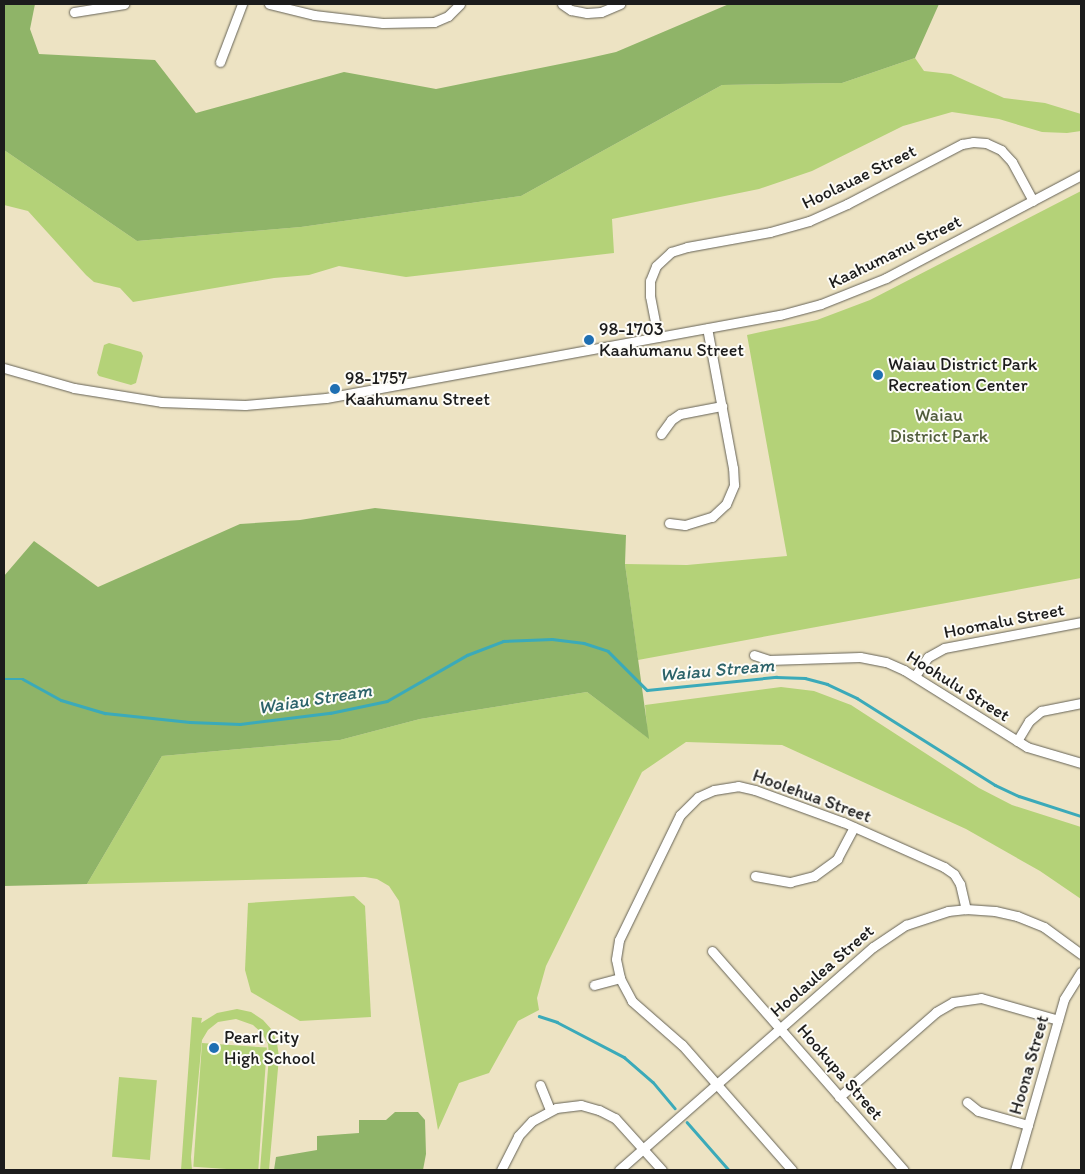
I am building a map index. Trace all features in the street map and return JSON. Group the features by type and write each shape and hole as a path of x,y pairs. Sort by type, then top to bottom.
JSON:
{"street":[{"path":"74,12 124,4"},
{"path":"220,62 242,4"},
{"path":"269,4 314,15 383,23 434,22 448,16 460,4"},
{"path":"562,4 572,10 588,13 601,12 620,4"},
{"name":"Hoolauae Street","path":"658,337 650,296 650,281 656,266 671,252 687,247 776,230 809,221 848,204 962,144 973,142 986,143 1001,150 1012,162 1033,201"},
{"name":"Kaahumanu Street","path":"4,368 65,386 118,397 184,404 244,405 326,398 802,310 852,294 886,278 1081,176"},
{"path":"669,523 685,525 707,520 721,510 729,498 734,477 707,328"},
{"path":"661,434 671,420 680,414 722,406"},
{"name":"Hoomalu Street","path":"915,676 928,657 944,648 1081,622"},
{"name":"Hoohulu Street","path":"754,655 769,660 869,658 896,666 915,676 1017,742 1038,752 1081,763"},
{"path":"1017,742 1029,721 1041,711 1081,703"},
{"name":"Hoolehua Street","path":"792,1170 682,1045 632,1001 620,978 616,959 622,932 676,821 698,797 722,788 746,788 854,826 949,870 963,890 966,909"},
{"path":"755,876 790,882 805,879 823,871 842,850 854,826"},
{"name":"Hoolaulea Street","path":"619,1170 892,933 928,916 966,909 1005,913 1028,920 1057,935 1081,954"},
{"name":"Hookupa Street","path":"712,951 904,1170"},
{"name":"Hoona Street","path":"1015,1170 1058,1020 1068,992 1081,972"},
{"path":"594,985 620,978"},
{"path":"839,1097 936,1012 953,1002 981,998 1058,1020"},
{"path":"540,1085 550,1110"},
{"path":"967,1102 978,1111 1028,1125"},
{"path":"502,1170 522,1131 532,1121 550,1110 570,1105 599,1110 621,1123 662,1170"}],"green space":[{"path":"4,4 35,4 30,29 39,54 155,60 196,113 344,72 436,89 585,59 616,52 729,4 939,4 915,58 842,83 722,85 521,196 301,227 137,241 4,150"},
{"path":"915,58 924,71 951,74 1004,98 1045,103 1081,114 1081,131 1067,133 1042,132 999,119 952,112 903,126 812,171 759,189 612,219 614,253 406,277 339,266 309,275 274,278 133,302 120,288 94,282 28,211 4,205 4,150 137,241 301,227 521,196 722,85 842,83"},
{"name":"Waiau District Park","path":"1081,191 1081,578 638,660 625,564 687,565 787,556 747,335 817,320 870,300"},
{"path":"109,343 141,352 143,356 136,383 131,385 99,376 97,373 104,345"},
{"path":"375,508 626,535 625,564 649,739 587,692 420,719 340,740 162,756 87,884 4,886 4,576 34,541 98,587 240,524 300,520"},
{"path":"781,687 814,691 851,705 979,788 1012,805 1081,827 1081,899 1040,871 966,829 782,745 686,742 642,772 546,966 537,998 539,1010 518,1021 489,1073 459,1083 438,1130 399,901 389,886 377,879 365,877 87,884 162,756 340,740 420,719 587,692 648,738 645,705"},
{"path":"354,896 365,906 371,1017 300,1021 251,992 245,970 248,903"},
{"path":"237,1009 251,1012 263,1020 272,1030 277,1043 279,1057 269,1170 260,1170 269,1056 268,1044 262,1033 253,1025 236,1019 218,1022 208,1030 202,1040 191,1157 192,1170 181,1170 192,1017 202,1018 201,1023 217,1013"},
{"path":"202,1043 267,1048 258,1170 193,1167"},
{"path":"119,1077 157,1080 150,1160 112,1157"},
{"path":"395,1112 418,1112 425,1120 426,1154 423,1170 274,1170 276,1157 317,1150 317,1136 359,1133 359,1120 386,1120"}],"waterway":[{"name":"Waiau Stream","path":"4,679 23,679 61,700 105,713 190,722 240,724 330,713 387,701 467,655 503,641 552,639 584,643 608,651 647,690 776,677 805,678 827,684 857,698 995,785 1019,796 1081,816"},
{"path":"539,1016 557,1022 624,1057 653,1082 675,1108"},
{"path":"687,1122 729,1170"}],"place":[{"name":"98-1703 Kaahumanu Street","path":"589,340"},
{"name":"Waiau District Park Recreation Center","path":"878,375"},
{"name":"98-1757 Kaahumanu Street","path":"335,389"},
{"name":"Pearl City High School","path":"214,1048"}]}
